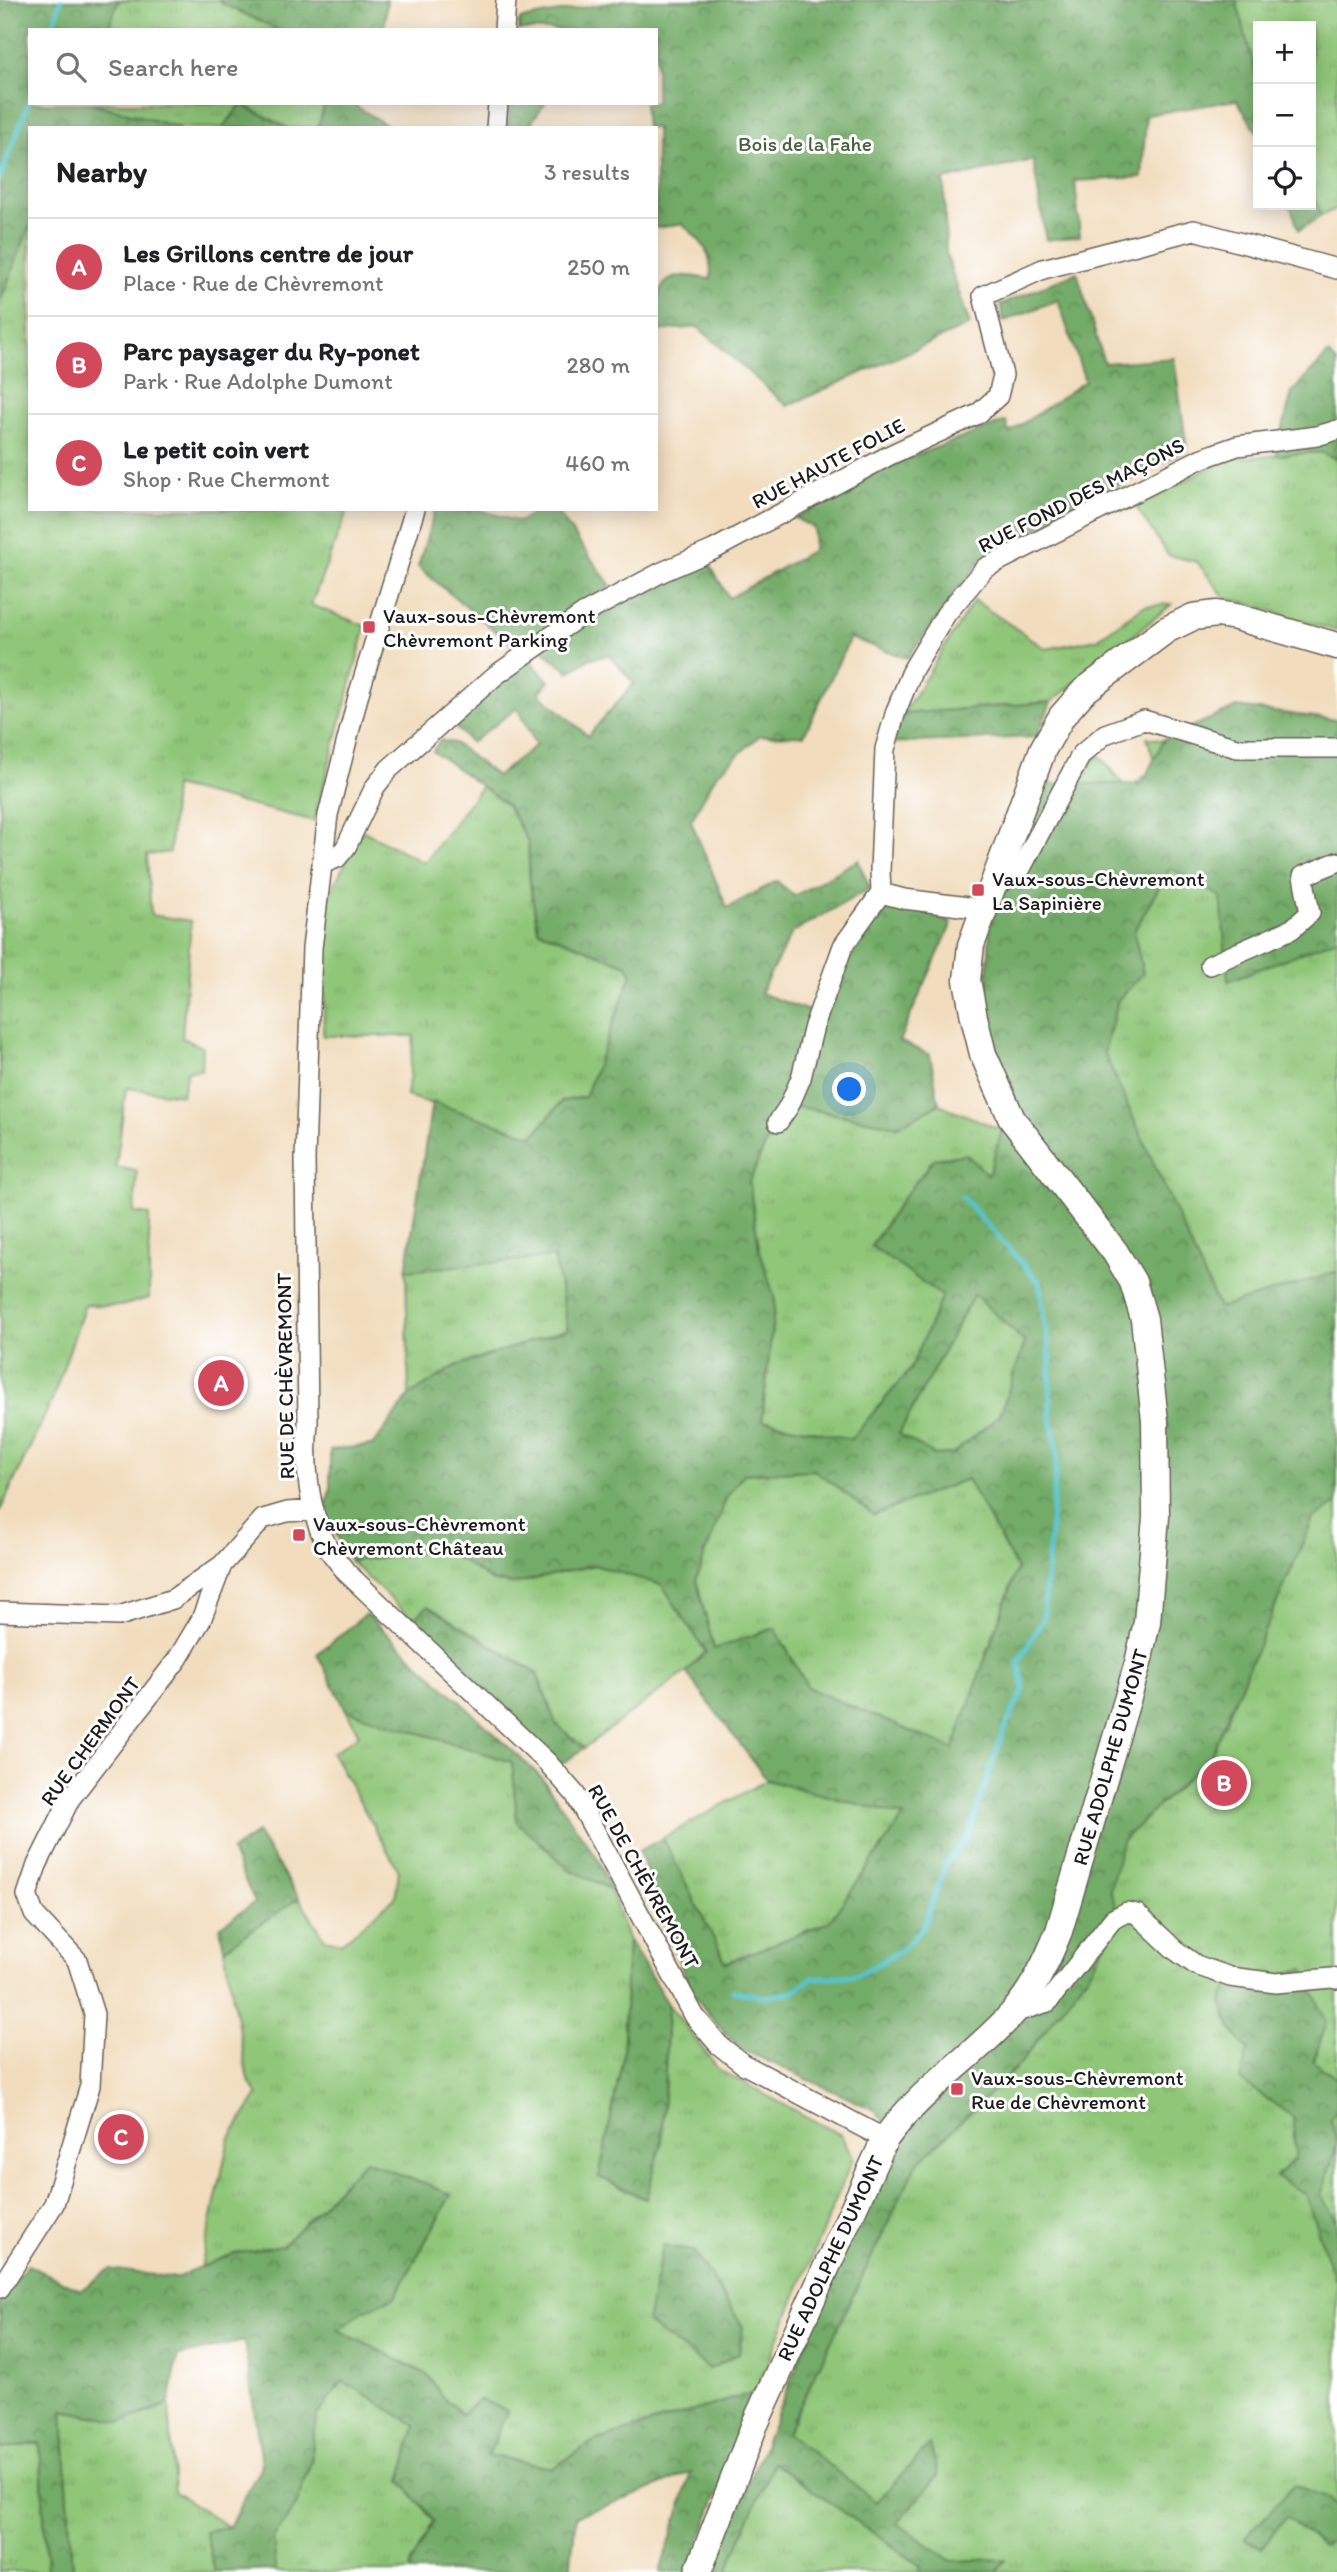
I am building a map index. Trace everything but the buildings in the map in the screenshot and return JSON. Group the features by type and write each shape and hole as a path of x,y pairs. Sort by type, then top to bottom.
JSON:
{"main road":[{"name":"RUE ADOLPHE DUMONT","path":"698,2572 755,2424 885,2139 902,2115 930,2087 988,2039 1013,2013 1038,1979 1059,1931 1138,1663 1147,1622 1156,1517 1155,1421 1144,1320 1133,1282 1115,1252 1012,1119 983,1054 967,980 971,946 1043,749 1062,716 1084,691 1166,630 1194,617 1217,614 1236,617 1337,646"}],"street":[{"path":"504,28 506,0"},
{"path":"496,126 498,105"},
{"name":"RUE HAUTE FOLIE","path":"322,864 337,858 346,847 375,787 389,769 496,675 583,614 662,572 713,550 890,454 978,414 998,396 1003,375 983,296 1043,269 1194,230 1337,269"},
{"name":"RUE FOND DES MAÇONS","path":"881,893 885,749 896,711 913,669 946,614 985,568 1200,459 1237,446 1317,436 1337,430"},
{"name":"RUE DE CHÈVREMONT","path":"414,511 359,693 328,815 313,948 305,1159 306,1448 314,1510 327,1547 346,1572 547,1762 575,1794 695,2017 719,2045 743,2064 885,2139"},
{"path":"778,1122 789,1106 801,1078 814,1026 843,946 881,893 904,899 988,898 1020,870 1081,755 1105,734 1144,720 1237,748 1337,748"},
{"path":"1210,965 1292,929 1310,913 1303,876 1337,862"},
{"path":"0,1612 119,1616 173,1600 222,1565 263,1519 314,1510"},
{"name":"RUE CHERMONT","path":"0,2288 54,2204 90,2086 94,2014 78,1960 34,1914 27,1895 37,1865 70,1799 177,1661 201,1620 222,1565"},
{"path":"1013,2013 1048,2002 1113,1919 1127,1912 1137,1914 1175,1950 1196,1965 1230,1977 1276,1983 1337,1979"}],"green space":[{"path":"0,0 119,0 108,28 28,28 28,105 98,105 174,126 28,126 28,229 0,302"},
{"path":"119,0 221,0 222,3 275,28 108,28"},
{"path":"221,0 387,0 384,28 275,28 221,3"},
{"name":"Bois de la Fahe","path":"625,0 1236,0 1253,63 1253,126 1237,100 1146,115 1142,177 1075,181 1080,236 1046,240 1033,160 944,180 946,254 970,325 787,406 698,327 658,331 658,297 666,282 682,276 711,279 711,269 705,248 682,224 658,228 658,126 646,126 644,105 658,105 658,28 518,28 520,19"},
{"path":"1236,0 1337,0 1337,208 1321,216 1316,200 1316,21 1253,21 1253,63"},
{"path":"98,105 240,105 224,126 174,126"},
{"path":"243,105 324,105 319,126 284,126"},
{"path":"243,105 284,126 224,126"},
{"path":"324,105 354,105 388,126 319,126"},
{"path":"510,105 544,105 528,126 508,126"},
{"path":"1316,200 1321,216 1299,230 1292,210 1316,210"},
{"path":"28,229 28,511 347,511 311,605 366,626 314,821 174,786 170,852 147,855 151,915 191,921 182,1038 202,1047 201,1070 187,1071 182,1095 126,1088 116,1167 137,1171 134,1213 149,1215 149,1298 121,1306 85,1305 52,1400 0,1511 0,302"},
{"path":"1077,272 1104,363 1174,358 1187,449 982,558 907,658 850,638 804,735 759,736 716,775 691,821 727,908 777,881 794,896 858,860 870,888 792,933 760,993 812,1012 845,940 888,897 952,923 899,1041 930,1055 939,1104 898,1126 783,1104 749,1182 759,1248 775,1300 762,1420 851,1439 910,1370 942,1296 871,1246 902,1199 934,1159 966,1154 988,1175 1012,1100 986,1021 990,925 1038,784 1142,784 1164,739 1237,707 1337,720 1337,939 1228,981 1221,897 1170,868 1134,931 1143,974 1118,1000 1104,1053 1219,1308 1337,1272 1337,1503 1313,1519 1211,1755 1122,1841 1110,1890 1119,1917 1091,1970 1019,2065 916,2165 787,2433 877,2502 930,2444 938,2476 897,2523 951,2561 1005,2559 997,2572 919,2572 921,2566 773,2463 727,2572 713,2572 887,2142 894,2135 875,2110 741,2049 713,2020 689,1988 639,1851 663,1838 726,1963 829,1922 904,1816 767,1780 686,1672 706,1652 662,1585 594,1565 514,1584 494,1582 445,1550 350,1561 324,1512 330,1491 330,1450 373,1445 409,1396 456,1366 568,1329 554,1257 406,1271 432,1102 533,1136 562,1101 585,1097 632,974 627,965 538,930 530,885 528,842 507,805 433,751 440,740 454,743 497,776 536,745 517,708 471,743 446,717 525,655 549,681 539,693 588,736 634,683 609,655 589,659 569,672 538,646 705,556 729,598 813,550 814,528 795,518 890,465 1006,421 1009,433 1085,381 1058,300 1004,321 1000,305","holes":["974,1294 1025,1342 1000,1415 953,1454 934,1455 899,1434","814,1470 874,1515 967,1479 1017,1569 953,1749 808,1688 775,1628 714,1649 696,1579 727,1496 744,1474"]},
{"path":"1328,354 1337,362 1337,459 1321,452 1276,455 1292,392"},
{"path":"1321,452 1337,459 1337,631 1226,599 1197,562 1168,555 1136,507 1225,459"},
{"path":"434,511 484,511 519,522 536,511 556,511 611,586 516,648 418,567"},
{"path":"974,600 1046,649 1097,639 1144,606 1172,604 1051,702 903,714"},
{"path":"1051,702 1037,737 891,743 903,714"},
{"path":"1147,737 1231,757 1337,761 1337,2572 715,2572 1165,1613 1002,1131 988,1175 934,1159 902,1199 871,1246 943,1296 910,1370 851,1439 762,1420 775,1300 759,1248 749,1182 783,1104 898,1126 939,1104 1002,1130 1012,1099 990,925 1098,754 1128,789 1156,767"},
{"path":"482,786 507,805 528,842 530,885 538,930 627,965 632,974 585,1097 562,1101 533,1136 407,1096 414,1036 323,1036 329,895 362,830 424,863"},
{"path":"555,1256 568,1329 456,1366 409,1396 406,1271"},
{"path":"974,1294 1025,1342 1000,1415 953,1454 934,1455 899,1434"},
{"path":"815,1470 874,1515 967,1478 1017,1569 953,1750 808,1688 775,1628 714,1649 696,1579 727,1496 744,1474"},
{"path":"445,1550 494,1582 514,1584 594,1565 662,1585 706,1652 686,1672 584,1748 556,1724 537,1673 428,1606 413,1620 350,1561"},
{"path":"428,1606 537,1674 556,1724 584,1748 561,1765 413,1620"},
{"path":"366,1614 541,1777 599,1861 610,1889 569,1869 517,1822 512,1762 346,1710 317,1654"},
{"path":"346,1710 512,1762 518,1822 569,1869 610,1889 628,1939 623,2056 600,2177 662,2141 668,2004 719,2070 841,2135 853,2158 756,2392 594,2441 553,2468 487,2455 507,2411 461,2415 440,2394 428,2375 338,2330 361,2312 395,2297 451,2195 365,2161 283,2245 233,2254 201,2267 229,2139 258,2095 248,2080 224,1949 299,1898 325,1939 341,1943 395,1898 399,1871 332,1753 359,1735","holes":["663,2246 695,2252 743,2327"]},
{"path":"767,1780 904,1816 829,1922 725,1963 663,1838"},
{"path":"257,1833 299,1898 224,1949 220,1927 255,1902 231,1851"},
{"path":"628,1939 668,2004 662,2141 646,2199 599,2177 623,2056"},
{"path":"1303,1969 1327,2023 1313,2061 1337,2079 1337,2108 1331,2120 1337,2145 1321,2196 1337,2221 1337,2279 1334,2278 1305,2194 1276,2177 1295,2158 1293,2117 1240,2080 1248,2050 1231,2029 1222,2001 1234,1972 1279,1975"},
{"path":"365,2161 451,2194 395,2297 361,2312 338,2330 428,2375 440,2394 461,2414 480,2399 507,2411 488,2456 553,2468 594,2441 756,2392 688,2572 660,2572 691,2472 576,2516 570,2572 410,2572 411,2564 434,2521 401,2481 415,2425 343,2381 316,2417 311,2461 296,2506 273,2538 276,2570 215,2572 205,2531 229,2527 262,2464 244,2341 178,2356 169,2404 122,2422 63,2410 72,2572 47,2572 40,2443 0,2449 0,2295 28,2265 81,2290 110,2269 176,2278 233,2254 283,2245"},
{"path":"663,2245 695,2252 743,2327 739,2353 710,2369 647,2323"},
{"path":"343,2380 416,2425 401,2481 434,2521 411,2564 410,2572 276,2572 273,2538 296,2506 311,2461 316,2417"},
{"path":"169,2404 175,2492 229,2527 205,2531 215,2572 72,2572 63,2410 122,2422"},
{"path":"40,2443 47,2572 0,2572 0,2449"},
{"path":"1294,2485 1326,2497 1337,2508 1337,2537 1323,2546 1286,2517 1262,2548 1244,2539"}],"waterway":[{"path":"53,28 61,0"},
{"path":"0,177 28,104"},
{"path":"733,1991 767,1997 792,1992 812,1978 858,1975 900,1951 923,1928 947,1860 968,1837 1003,1732 1024,1689 1018,1663 1043,1619 1057,1452 1050,1413 1050,1359 1039,1282 962,1197"}],"place":[{"name":"Vaux-sous-Chèvremont Chèvremont Parking","path":"369,627"},
{"name":"Vaux-sous-Chèvremont La Sapinière","path":"978,890"},
{"name":"Les Grillons centre de jour","path":"221,1383"},
{"name":"Vaux-sous-Chèvremont Chèvremont Château","path":"299,1535"},
{"name":"Parc paysager du Ry-ponet","path":"1224,1783"},
{"name":"Vaux-sous-Chèvremont Rue de Chèvremont","path":"957,2089"},
{"name":"Le petit coin vert","path":"121,2137"}]}
